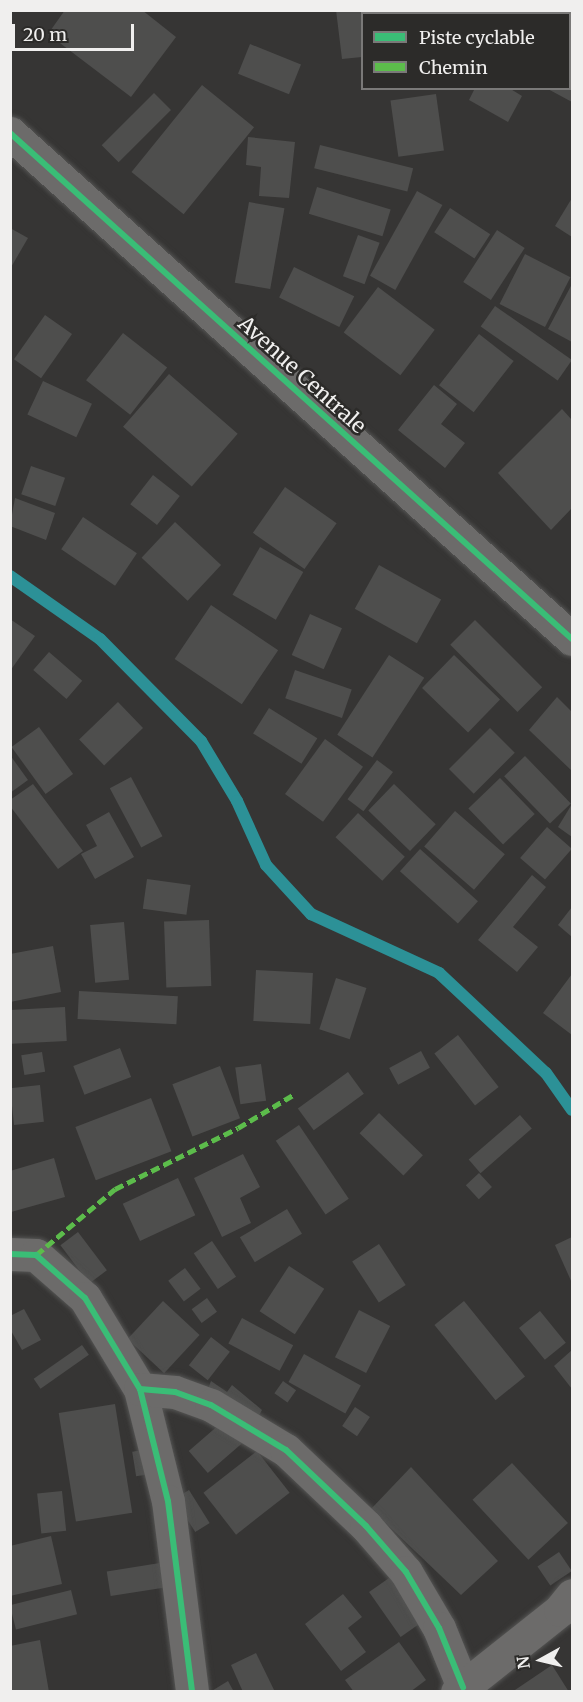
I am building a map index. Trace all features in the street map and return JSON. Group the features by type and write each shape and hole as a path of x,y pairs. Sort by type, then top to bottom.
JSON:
{"street":[{"name":"Avenue Centrale","path":"10,133 573,639"},
{"path":"10,1254 36,1255 85,1298 117,1346 140,1389 168,1501 192,1692"},
{"path":"140,1389 175,1392 212,1406 286,1450 366,1526 406,1572 439,1628 460,1689 560,1610 573,1595"}],"building":[{"path":"65,10 142,10 176,37 131,97 48,34"},
{"path":"336,10 380,10 380,12 361,12 361,57 342,59"},
{"path":"528,10 572,10 572,35 571,12"},
{"path":"250,44 301,65 289,94 238,74"},
{"path":"571,44 572,45 572,102 550,90 571,90"},
{"path":"202,85 254,127 184,214 132,172"},
{"path":"474,90 512,90 522,96 508,122 469,100"},
{"path":"154,93 171,110 119,162 102,145"},
{"path":"436,94 444,150 398,157 390,100"},
{"path":"248,137 295,142 289,198 259,196 261,167 246,165"},
{"path":"320,145 413,168 407,192 314,168"},
{"path":"317,187 391,210 382,236 309,214"},
{"path":"417,191 442,205 395,290 370,276"},
{"path":"572,198 572,237 555,226"},
{"path":"249,202 284,208 270,289 235,283"},
{"path":"450,208 490,234 474,258 434,232"},
{"path":"10,228 28,238 10,269"},
{"path":"497,230 525,248 491,300 463,282"},
{"path":"358,235 380,243 365,284 343,276"},
{"path":"525,254 570,277 545,327 500,304"},
{"path":"294,267 354,296 339,327 279,298"},
{"path":"572,284 572,342 548,329"},
{"path":"378,287 435,330 400,375 344,333"},
{"path":"495,306 572,360 558,380 481,326"},
{"path":"45,315 72,334 41,378 14,359"},
{"path":"123,333 167,367 130,415 86,380"},
{"path":"479,334 514,361 474,412 439,385"},
{"path":"169,374 238,434 192,487 123,427"},
{"path":"43,381 92,404 76,437 27,415"},
{"path":"434,385 457,404 441,424 465,443 445,468 398,430"},
{"path":"562,409 572,420 572,508 551,530 498,473"},
{"path":"31,466 65,478 55,506 21,494"},
{"path":"153,475 180,496 157,525 130,504"},
{"path":"285,487 337,523 304,569 253,533"},
{"path":"15,498 55,513 46,540 10,526"},
{"path":"83,517 137,553 115,586 61,549"},
{"path":"175,522 221,565 188,601 142,558"},
{"path":"260,547 303,572 276,620 232,595"},
{"path":"379,565 441,599 417,643 355,609"},
{"path":"211,605 278,650 242,704 175,659"},
{"path":"310,614 342,628 324,669 292,655"},
{"path":"10,619 35,636 10,671"},
{"path":"475,620 542,687 517,712 450,645"},
{"path":"49,652 82,681 66,699 33,670"},
{"path":"389,655 424,678 372,758 337,735"},
{"path":"454,655 500,699 468,733 422,688"},
{"path":"295,670 352,690 342,718 285,698"},
{"path":"557,697 572,712 572,771 529,730"},
{"path":"118,702 143,728 104,765 79,740"},
{"path":"269,708 317,738 301,764 253,733"},
{"path":"39,727 73,774 46,794 11,747"},
{"path":"490,728 515,753 474,794 449,769"},
{"path":"325,739 363,767 323,822 285,794"},
{"path":"10,755 28,780 10,793"},
{"path":"525,756 571,803 550,824 504,776"},
{"path":"377,760 393,772 363,811 348,799"},
{"path":"131,777 162,836 141,847 110,788"},
{"path":"500,778 535,814 503,845 468,809"},
{"path":"33,784 83,851 58,869 10,806 10,800"},
{"path":"394,784 436,824 410,851 368,811"},
{"path":"572,804 572,837 558,827"},
{"path":"455,811 505,854 474,890 424,846"},
{"path":"109,812 134,857 95,879 81,854 97,846 86,825"},
{"path":"358,813 405,857 382,881 335,837"},
{"path":"547,827 572,849 545,880 520,858"},
{"path":"420,849 478,901 458,923 400,871"},
{"path":"532,875 546,887 513,927 538,947 517,972 478,940"},
{"path":"147,879 191,885 186,915 143,909"},
{"path":"572,907 572,937 558,925"},
{"path":"209,920 211,986 166,988 164,922"},
{"path":"124,922 129,980 95,983 90,925"},
{"path":"53,946 61,992 10,1002 10,954"},
{"path":"256,970 313,973 310,1024 253,1021"},
{"path":"572,974 572,1035 543,1013"},
{"path":"336,978 366,988 350,1039 319,1029"},
{"path":"79,991 178,996 176,1024 78,1019"},
{"path":"65,1007 67,1041 12,1044 10,1010"},
{"path":"458,1035 499,1087 475,1105 434,1053"},
{"path":"120,1048 131,1077 84,1095 73,1066"},
{"path":"421,1051 430,1068 398,1085 389,1068"},
{"path":"42,1052 45,1072 24,1075 21,1055"},
{"path":"261,1064 266,1101 240,1104 235,1068"},
{"path":"220,1066 240,1118 192,1137 172,1084"},
{"path":"348,1072 364,1094 314,1130 298,1108"},
{"path":"40,1085 44,1122 14,1125 10,1088"},
{"path":"151,1098 171,1151 96,1180 75,1127"},
{"path":"379,1113 423,1155 403,1176 360,1133"},
{"path":"520,1115 532,1129 480,1173 469,1160"},
{"path":"299,1125 349,1199 326,1214 276,1141"},
{"path":"243,1154 260,1187 240,1198 251,1223 222,1237 194,1178"},
{"path":"54,1158 65,1197 11,1212 10,1171"},
{"path":"479,1173 492,1187 479,1199 466,1185"},
{"path":"178,1178 195,1215 140,1241 123,1204"},
{"path":"287,1209 302,1234 255,1262 240,1237"},
{"path":"78,1232 107,1270 89,1284 60,1245"},
{"path":"572,1237 572,1283 555,1245"},
{"path":"212,1241 236,1277 218,1289 194,1253"},
{"path":"379,1244 406,1285 379,1303 352,1261"},
{"path":"289,1266 324,1289 295,1334 260,1311"},
{"path":"185,1268 201,1289 184,1301 168,1281"},
{"path":"207,1298 217,1312 202,1323 192,1309"},
{"path":"163,1301 200,1335 164,1373 128,1339"},
{"path":"464,1301 525,1376 496,1400 434,1325"},
{"path":"24,1309 41,1340 22,1350 10,1329 10,1316"},
{"path":"359,1310 390,1326 366,1373 335,1357"},
{"path":"540,1311 566,1343 545,1360 519,1328"},
{"path":"242,1318 293,1345 280,1371 228,1344"},
{"path":"211,1337 230,1352 208,1380 189,1365"},
{"path":"82,1345 89,1355 41,1389 34,1379"},
{"path":"572,1350 572,1389 554,1366"},
{"path":"304,1354 361,1386 345,1414 288,1382"},
{"path":"211,1381 227,1392 232,1385 262,1410 255,1423 206,1394"},
{"path":"283,1381 296,1390 288,1402 274,1393"},
{"path":"115,1404 132,1513 76,1522 59,1413"},
{"path":"355,1407 370,1417 357,1436 342,1426"},
{"path":"228,1417 247,1439 208,1473 189,1451"},
{"path":"149,1449 153,1474 136,1476 132,1452"},
{"path":"257,1451 290,1493 236,1535 203,1493"},
{"path":"512,1463 568,1523 528,1560 473,1500"},
{"path":"411,1467 498,1561 461,1595 371,1509"},
{"path":"189,1490 210,1523 195,1532 175,1499"},
{"path":"62,1491 66,1531 41,1533 37,1494"},
{"path":"51,1536 62,1584 10,1596 10,1546"},
{"path":"559,1552 572,1571 550,1586 537,1567"},
{"path":"166,1562 170,1587 111,1596 107,1571"},
{"path":"392,1576 424,1621 401,1637 369,1592"},
{"path":"71,1590 77,1614 16,1629 10,1605"},
{"path":"343,1594 362,1617 348,1628 366,1652 341,1671 305,1624"},
{"path":"40,1640 49,1692 10,1692 10,1646"},
{"path":"399,1642 426,1680 410,1692 354,1692 345,1680"},
{"path":"256,1653 275,1692 243,1692 231,1665"},
{"path":"552,1665 569,1692 512,1692"},
{"path":"228,1681 234,1692 210,1692"}],"waterway":[{"path":"10,576 100,639 201,741 237,801 266,865 311,914 439,973 546,1073 572,1110"}],"marked path":[{"path":"36,1255 115,1189 238,1128 293,1095"}],"cycle path":[{"path":"10,133 572,639"},
{"path":"10,1254 36,1255 85,1298 140,1389 168,1501 192,1692"},
{"path":"140,1389 175,1392 211,1405 286,1450 366,1526 406,1572 439,1628 463,1687"}]}
